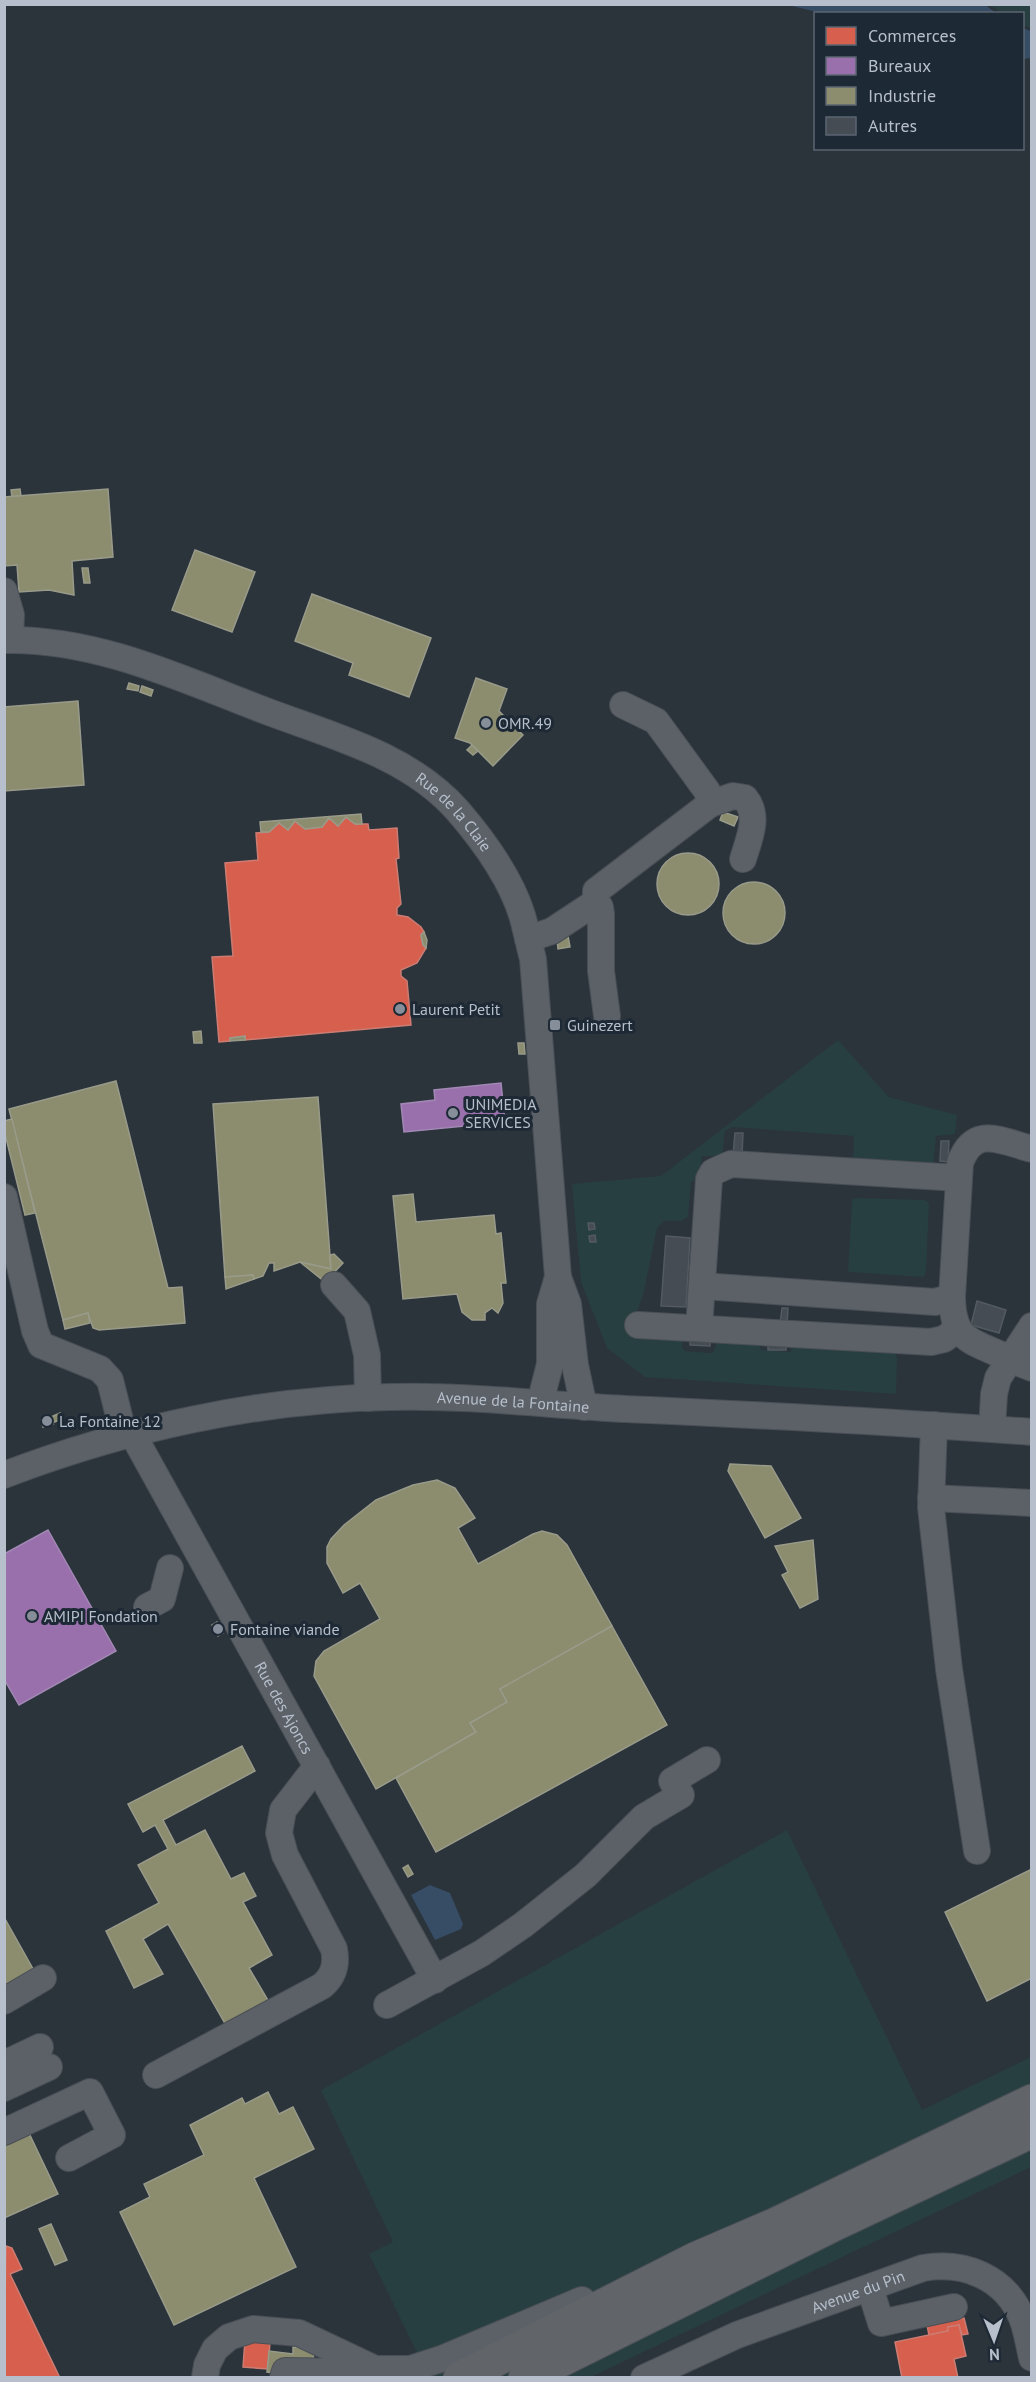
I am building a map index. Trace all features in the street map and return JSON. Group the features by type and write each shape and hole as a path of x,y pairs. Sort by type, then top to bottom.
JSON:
{"highway":[{"path":"460,2378 695,2259 774,2225 1032,2101"},
{"path":"525,2378 824,2230 1032,2131"}],"street":[{"path":"4,591 11,615 7,640"},
{"name":"Rue de la Claie","path":"7,640 92,649 143,664 357,744 393,761 431,786 457,809 509,884 522,914 533,959 558,1277 568,1304 575,1365 584,1407"},
{"path":"623,705 656,721 707,791 710,804"},
{"path":"608,1016 601,971 602,915 596,902 596,891 710,804 734,796 745,798 752,807 753,824 743,860"},
{"path":"528,939 552,931 596,902"},
{"path":"1020,1363 969,1341 958,1329 952,1316 952,1297 960,1163 964,1153 969,1144 979,1138 990,1138 1032,1149"},
{"path":"699,1328 709,1179 713,1172 731,1164 959,1178"},
{"name":"Rue des Ajoncs","path":"4,1197 35,1331 41,1346 100,1369 110,1380 128,1435 198,1552 435,1980"},
{"name":"Rue de la Claie","path":"540,1402 550,1364 550,1304 558,1277"},
{"path":"334,1285 357,1311 367,1355 368,1398"},
{"path":"702,1286 935,1302 952,1297"},
{"path":"638,1325 931,1342 944,1339 958,1329"},
{"path":"992,1429 994,1394 998,1378 1020,1363 1032,1326"},
{"name":"Avenue de la Fontaine","path":"4,1475 83,1447 128,1435 254,1410 368,1398 540,1402 584,1407 1032,1431"},
{"path":"934,1425 931,1498 949,1669 977,1851"},
{"path":"931,1498 1032,1503"},
{"path":"147,1607 162,1599 164,1564 198,1552"},
{"path":"387,2005 482,1953 523,1925 586,1875 644,1817 681,1795 672,1780 707,1760"},
{"path":"156,2075 322,1986 332,1977 336,1963 334,1949 285,1855 279,1833 283,1810 316,1766"},
{"path":"4,2001 43,1978"},
{"path":"4,2064 44,2057 4,2088"},
{"path":"4,2112 83,2075 112,2135 69,2158"},
{"path":"4,2132 90,2092"},
{"path":"283,2378 285,2371 350,2372 410,2369 444,2358 628,2279 695,2259"},
{"name":"Avenue du Pin","path":"644,2378 737,2335 923,2268 937,2266 958,2267 978,2273 1001,2288 1016,2307 1025,2329 1032,2358"},
{"path":"870,2288 881,2323 954,2307"},
{"path":"206,2378 207,2365 215,2349 230,2337 253,2329 299,2333 375,2369"}],"green space":[{"path":"989,5 1031,5 1031,28 1024,25 1024,12 1000,12"},
{"path":"838,1040 889,1097 957,1115 955,1134 936,1136 933,1170 853,1163 854,1136 732,1127 725,1131 722,1156 702,1156 700,1179 691,1182 688,1217 681,1221 664,1221 657,1228 643,1296 633,1321 683,1334 682,1348 685,1351 711,1353 717,1341 758,1343 761,1350 791,1352 792,1341 888,1349 895,1353 897,1358 896,1394 645,1377 607,1348 581,1282 572,1184 661,1176"},
{"path":"852,1199 925,1200 929,1203 924,1277 848,1272"},
{"path":"787,1830 922,2110 1031,2057 1031,2167 591,2377 409,2377 425,2369 369,2254 393,2242 321,2090"}],"water":[{"path":"984,4 995,12 817,12 788,5"},
{"path":"1024,29 1031,31 1031,58 1024,59"},
{"path":"430,1885 450,1893 463,1924 461,1929 435,1940 411,1895"}],"building: Commerces":[{"path":"346,817 355,824 368,824 369,830 397,828 399,858 396,859 401,904 397,908 397,915 408,917 421,927 424,932 421,935 423,945 426,948 417,963 401,970 401,976 407,981 411,1025 245,1040 245,1036 219,1042 212,957 233,956 225,863 258,860 256,833 269,832 279,823 288,830 295,821 305,829 322,827 329,818 338,826"},
{"path":"6,2246 12,2248 22,2269 10,2274 60,2378 4,2378"},
{"path":"964,2318 968,2334 962,2335 959,2325 948,2327 948,2331 929,2335 927,2325"},
{"path":"959,2325 966,2356 954,2359 958,2378 902,2378 895,2342 948,2331 948,2327"},
{"path":"245,2340 270,2342 268,2369 243,2367"}],"building: Bureaux":[{"name":"UNIMEDIA SERVICES","path":"501,1083 505,1122 404,1132 401,1104 435,1100 434,1090"},
{"path":"48,1530 116,1651 19,1705 4,1679 4,1554"}],"building: Industrie":[{"path":"20,489 21,496 12,497 11,490"},
{"path":"108,489 113,557 72,561 74,595 49,590 19,592 17,565 4,566 4,497"},
{"path":"195,550 255,572 232,632 172,610"},
{"path":"82,568 88,568 90,583 84,583"},
{"path":"312,594 431,638 409,697 349,675 353,663 295,641"},
{"name":"OMR.49","path":"476,678 507,689 499,711 523,735 493,766 470,743 455,738"},
{"path":"129,683 139,686 138,691 127,689"},
{"path":"142,686 153,690 151,696 140,692"},
{"path":"78,701 84,785 4,791 4,707"},
{"path":"472,745 478,751 473,755 467,750"},
{"path":"723,812 738,817 734,826 720,820"},
{"path":"361,814 362,824 355,824 346,817 338,826 329,818 322,827 305,829 295,821 288,830 279,823 269,832 261,832 260,822"},
{"path":"688,853 700,855 710,862 717,872 719,884 717,896 710,906 700,913 688,915 676,913 666,906 659,896 657,884 659,872 666,862 676,855"},
{"path":"754,882 766,884 776,891 783,901 785,913 783,925 776,935 766,942 754,944 742,942 732,935 725,925 723,913 725,901 732,891 742,884"},
{"path":"424,932 427,940 426,948 421,935"},
{"path":"568,936 570,947 558,949 557,938"},
{"path":"201,1031 202,1043 194,1043 193,1032"},
{"path":"245,1036 245,1040 230,1041 230,1038"},
{"path":"518,1043 524,1043 525,1054 519,1054"},
{"path":"116,1081 168,1288 182,1287 185,1323 99,1330 93,1328 88,1313 63,1320 9,1109"},
{"path":"318,1097 331,1269 300,1262 274,1271 274,1263 269,1263 263,1276 254,1279 253,1275 225,1277 213,1104"},
{"path":"12,1119 35,1213 25,1215 4,1130 4,1121"},
{"path":"413,1194 416,1222 494,1215 496,1234 501,1233 506,1283 501,1283 503,1303 498,1313 492,1308 485,1313 485,1320 472,1320 462,1312 457,1294 403,1299 393,1196"},
{"path":"334,1254 343,1263 325,1282 300,1262 331,1269 330,1255"},
{"path":"253,1275 254,1279 226,1289 225,1277"},
{"path":"88,1313 90,1323 65,1329 63,1320"},
{"path":"60,1413 62,1419 52,1423 51,1417"},
{"name":"La Fontaine 12","path":"51,1417 53,1424 43,1427 41,1420"},
{"path":"730,1464 771,1466 801,1518 765,1538 728,1471"},
{"path":"437,1480 455,1488 475,1518 458,1528 478,1564 533,1534 542,1531 557,1535 567,1545 612,1626 500,1689 507,1702 470,1723 476,1732 376,1789 314,1676 316,1661 324,1651 380,1619 360,1583 343,1593 327,1563 327,1547 344,1525 376,1500 413,1485"},
{"path":"813,1540 818,1599 800,1608 782,1575 788,1572 775,1546"},
{"name":"Fontaine viande","path":"217,1622 223,1633 218,1636 212,1625"},
{"path":"612,1626 667,1725 436,1852 396,1778 476,1732 470,1723 507,1702 500,1689"},
{"path":"242,1746 255,1771 163,1820 176,1845 205,1830 231,1879 244,1873 256,1896 243,1902 272,1955 249,1968 269,2002 227,2027 168,1924 143,1939 163,1974 134,1988 106,1931 159,1903 138,1865 168,1849 155,1825 143,1832 128,1804"},
{"path":"408,1865 413,1874 408,1877 403,1868"},
{"path":"1032,1869 1032,1978 987,2001 945,1912"},
{"path":"4,1917 37,1976 4,1994"},
{"path":"268,2092 279,2114 293,2107 314,2149 254,2178 296,2267 174,2325 120,2212 150,2197 144,2184 204,2155 190,2125 242,2098 245,2104"},
{"path":"28,2131 58,2194 4,2218 4,2141"},
{"path":"51,2224 67,2260 55,2265 39,2229"},
{"path":"293,2347 314,2349 312,2378 267,2372 269,2351 293,2354"}],"building: Autres":[{"path":"735,1133 743,1133 742,1156 733,1156"},
{"path":"941,1141 949,1141 948,1162 940,1161"},
{"path":"588,1223 594,1223 595,1229 589,1230"},
{"path":"595,1235 596,1242 590,1242 589,1236"},
{"path":"666,1236 690,1238 686,1307 661,1306"},
{"path":"977,1301 1006,1310 999,1333 971,1325"},
{"path":"782,1308 788,1308 787,1324 780,1324"},
{"path":"690,1337 710,1338 710,1346 690,1345"},
{"path":"768,1342 786,1343 786,1350 768,1350"}],"place":[{"name":"OMR.49","path":"486,723"},
{"name":"Laurent Petit","path":"400,1009"},
{"name":"Guinezert","path":"555,1025"},
{"name":"UNIMEDIA SERVICES","path":"453,1113"},
{"name":"La Fontaine 12","path":"47,1421"},
{"name":"AMIPI Fondation","path":"32,1616"},
{"name":"Fontaine viande","path":"218,1629"}]}
